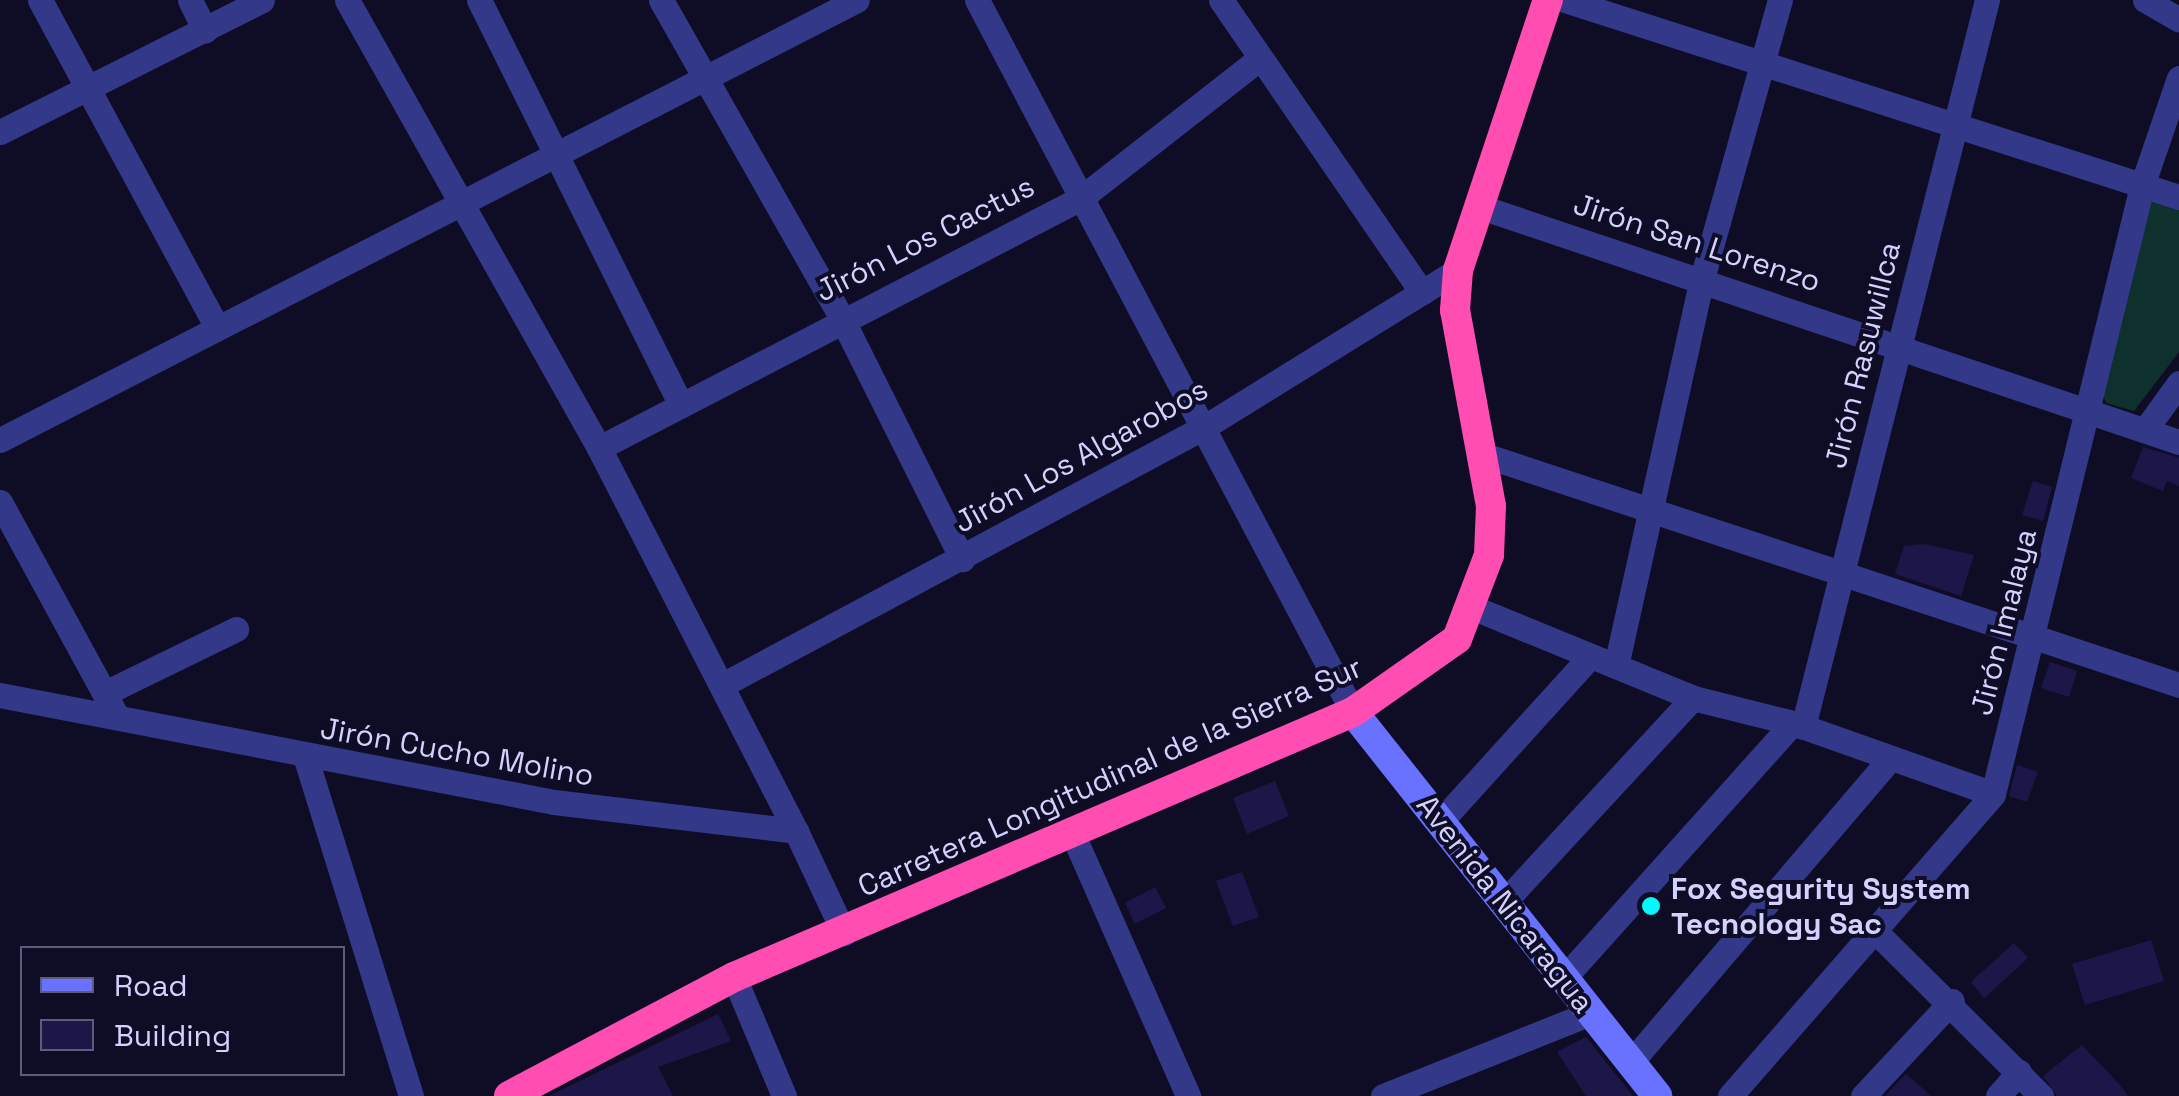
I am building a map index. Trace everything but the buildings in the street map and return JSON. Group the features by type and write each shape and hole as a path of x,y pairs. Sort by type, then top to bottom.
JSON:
{"highway":[{"name":"Carretera Longitudinal de la Sierra Sur","path":"510,1096 734,977 1074,837 1353,712 1457,639 1474,608 1490,554 1484,455 1456,310 1458,270 1548,0"}],"street":[{"path":"40,0 217,328"},
{"path":"190,0 206,31"},
{"path":"0,132 262,0"},
{"path":"347,0 726,683 844,933"},
{"path":"479,0 681,405"},
{"path":"662,0 703,79 841,317 962,559"},
{"path":"0,440 858,0"},
{"path":"978,0 1206,426 1353,712"},
{"path":"1221,0 1422,292"},
{"path":"1566,0 1766,61 2179,197"},
{"path":"1616,666 1702,279 1780,0"},
{"name":"Jirón Rasuwillca","path":"1798,725 1841,573 1987,0"},
{"path":"2145,0 2179,20"},
{"name":"Jirón Los Cactus","path":"599,448 841,317 1081,198 1260,58"},
{"name":"Jirón Imalaya","path":"1730,1096 1993,794 2142,186 2179,78"},
{"name":"Jirón San Lorenzo","path":"1478,206 1898,344 2179,442"},
{"name":"Jirón Los Algarobos","path":"726,683 1206,426 1458,270"},
{"path":"2145,430 2179,383"},
{"path":"1484,455 2178,686"},
{"path":"0,502 110,703 236,629"},
{"path":"1474,608 1588,659 1616,666 1693,698 1798,725 1993,794"},
{"path":"1440,822 1588,659"},
{"name":"Jirón Cucho Molino","path":"0,695 110,703 306,760 796,831"},
{"path":"1504,902 1693,698"},
{"name":"Avenida Nicaragua","path":"1353,712 1657,1096"},
{"path":"1563,979 1798,725"},
{"path":"1631,1062 1891,758"},
{"path":"306,760 412,1096"},
{"path":"1074,837 1188,1096"},
{"path":"1873,929 1952,1001 2041,1096"},
{"path":"734,977 784,1096"},
{"path":"1863,1096 1952,1001"},
{"path":"1383,1096 1590,1012"},
{"path":"1998,1096 2019,1072"}],"green space":[{"path":"2159,199 2179,206 2179,352 2134,411 2106,403 2101,389 2148,205"}],"place":[{"name":"Fox Segurity System Tecnology Sac","path":"1651,906"}]}
